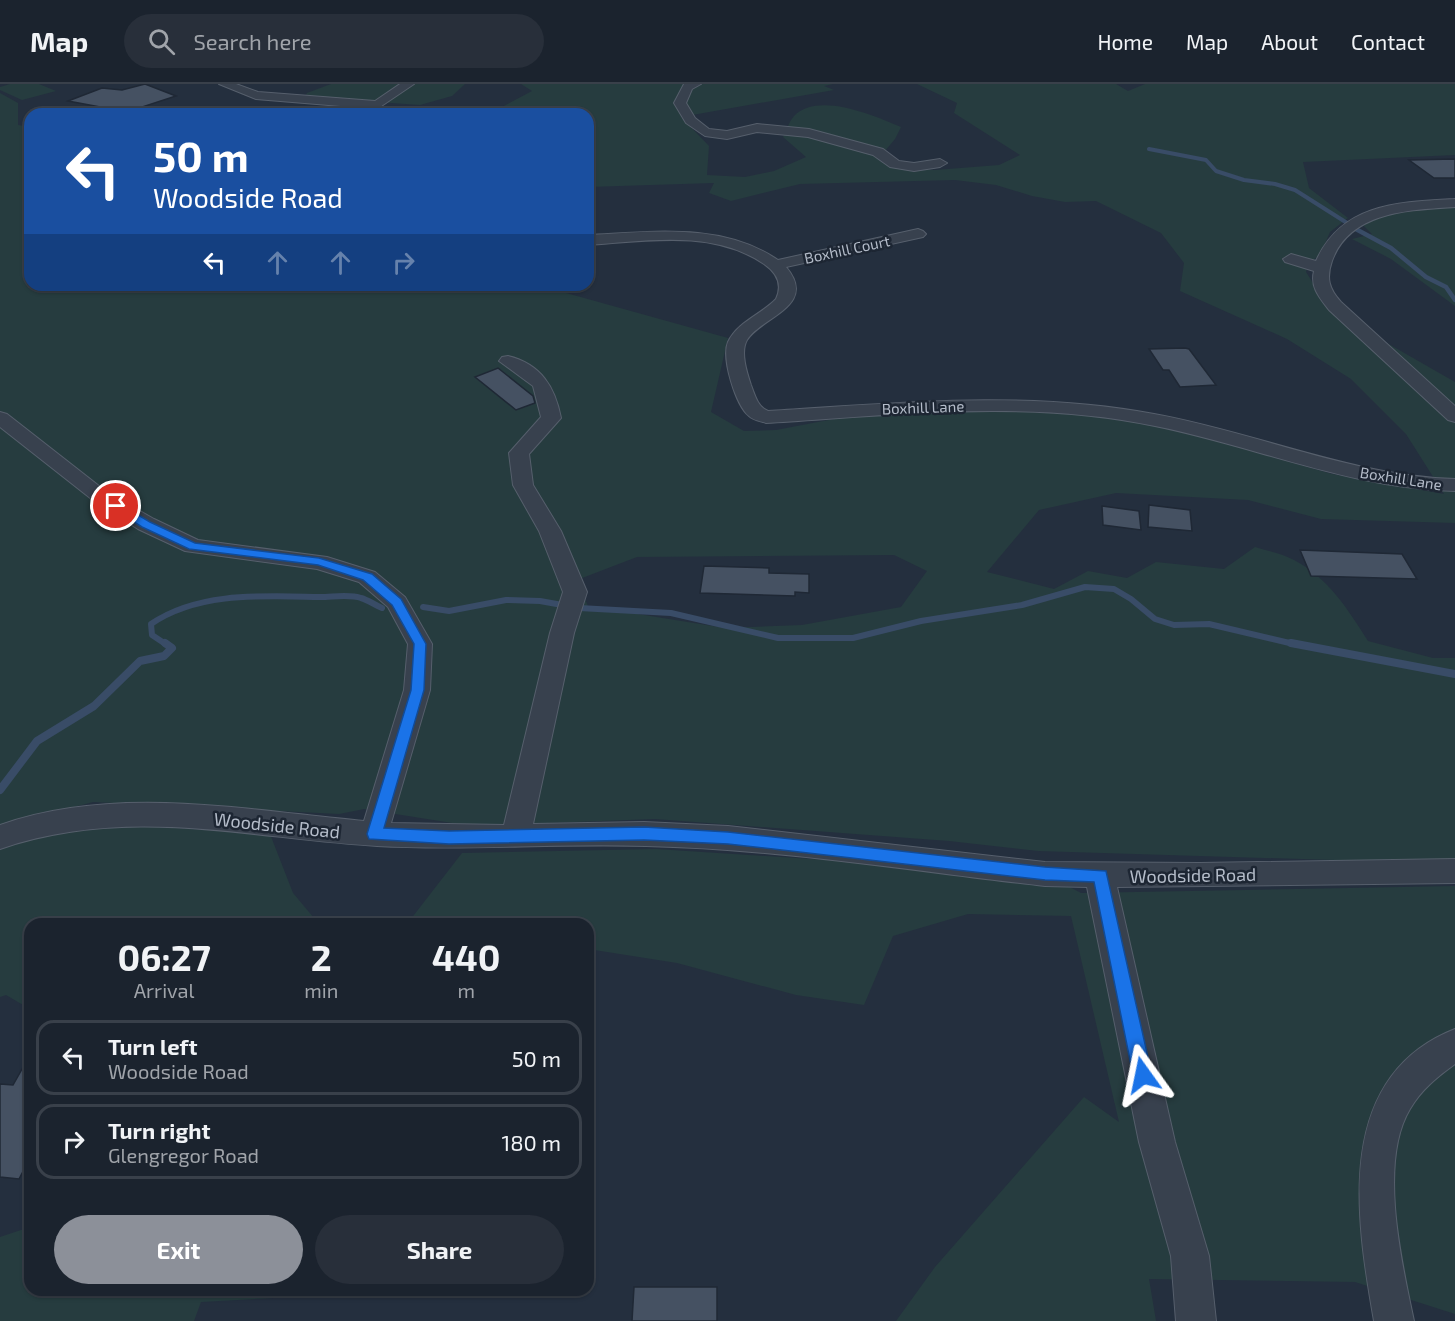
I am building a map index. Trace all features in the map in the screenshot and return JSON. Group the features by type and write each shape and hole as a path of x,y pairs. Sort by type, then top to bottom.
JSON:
{"street":[{"path":"225,84 256,95 377,105 408,84"},
{"path":"695,84 687,87 680,102 690,120 705,132 727,135 757,128 788,130 809,133 878,152 895,164 914,167 940,163"},
{"path":"1455,203 1414,205 1387,210 1350,227 1329,247 1319,278 1323,293 1455,416"},
{"name":"Boxhill Court","path":"775,265 918,234"},
{"path":"594,240 678,237 717,239 752,249 764,255 775,265"},
{"path":"1291,259 1322,268"},
{"name":"Boxhill Lane","path":"775,265 784,274 788,284 786,294 782,302 740,337 734,350 742,389 753,410 760,415 778,418 842,411 962,405 1065,408 1156,420 1363,473 1416,484 1455,485"},
{"path":"508,361 542,382 549,402 551,418 519,453 523,485 550,531 575,592 516,835"},
{"path":"0,418 101,496 146,524 183,542 193,546 319,562 367,577 397,602 420,644 417,690 374,834"},
{"name":"Woodside Road","path":"0,837 22,829 72,819 139,814 206,817 374,834 449,837 644,834 728,838 1045,874 1100,876 1455,871"},
{"path":"1100,876 1157,1142 1190,1256 1196,1321"},
{"path":"1400,1316 1378,1225 1375,1170 1378,1144 1397,1095 1410,1078 1455,1045"}],"green space":[{"path":"10,84 39,84 56,91 22,100 0,90 0,87"},
{"path":"331,84 465,84 452,96 420,105 305,97 307,93"},
{"path":"521,84 833,84 824,86 834,90 681,117 709,146 707,175 745,177 774,171 806,157 783,137 794,116 804,109 817,106 847,108 901,127 895,139 879,158 902,168 935,170 999,165 1020,155 954,113 957,103 917,84 1116,84 1128,91 1145,84 1455,84 1455,155 1303,162 1309,188 1348,218 1330,232 1320,255 1313,260 1293,255 1307,268 1306,272 1331,311 1455,382 1455,523 1321,519 1248,500 1116,493 1039,510 987,572 1054,589 1088,571 1127,578 1156,562 1224,569 1255,547 1290,558 1317,576 1345,606 1368,641 1433,658 1455,658 1455,860 1398,862 1038,851 949,841 655,819 471,826 364,809 339,814 93,802 0,827 0,93 18,103 18,125 24,126 24,291 559,291 728,338 711,412 744,431 776,430 860,414 1018,410 1112,417 1171,428 1332,474 1444,494 1406,434 1351,379 1287,339 1180,291 1184,263 1161,233 1096,201 1065,202 1032,196 996,185 955,180 800,184 731,201 709,193 714,183 594,187 594,108 500,108 532,91","holes":["894,555 927,571 901,607 802,625 725,628 588,606 577,580 637,557"]},
{"path":"1455,205 1455,306 1391,259 1352,239 1372,234 1363,225 1385,215 1419,208"},
{"path":"128,825 270,834 293,893 314,918 24,918 24,1006 6,995 0,997 0,848 22,838"},
{"path":"656,849 1045,874 1081,893 1455,886 1455,1314 1355,1282 1149,1279 1156,1321 896,1321 935,1267 1084,1097 1119,1122 1071,916 968,914 893,936 864,1005 796,995 677,963 594,950 594,918 412,918 462,853"},
{"path":"24,1229 24,1296 312,1296 201,1302 194,1321 0,1321 0,1237"}],"building":[{"path":"145,84 176,96 139,108 106,108 68,101 102,88 122,90"},
{"path":"1455,159 1455,178 1434,178 1409,160"},
{"path":"1149,349 1189,349 1216,385 1180,387 1169,370 1163,370"},
{"path":"498,368 533,396 535,403 516,410 475,377"},
{"path":"1149,505 1190,510 1192,531 1148,527"},
{"path":"1102,506 1139,511 1141,530 1103,525"},
{"path":"1300,550 1402,554 1417,579 1311,576"},
{"path":"704,566 769,568 769,573 809,574 809,593 795,592 795,596 700,593"},
{"path":"24,1066 24,1169 19,1179 0,1177 0,1084 13,1085"},
{"path":"634,1287 717,1287 717,1321 632,1321"}],"waterway":[{"path":"1149,149 1206,160 1216,171 1244,180 1275,184 1295,190 1355,228"},
{"path":"1352,227 1391,248 1426,277 1446,287 1455,300"},
{"path":"423,607 449,611 506,600 540,601 579,608 671,613 778,638 853,638 921,621 1022,605 1085,587 1114,589 1131,599 1155,619 1174,625 1209,624 1298,645"},
{"path":"167,645 152,635 151,624 170,613 211,601 255,596 347,596 364,599 382,608"},
{"path":"0,790 37,741 94,706 140,661 164,656 172,648 165,643"},
{"path":"1291,643 1455,674"}],"route":[{"path":"116,506 146,524 193,546 319,562 367,577 397,602 420,644 417,690 374,834 449,837 583,833 728,838 1045,874 1100,876 1143,1075"}]}
